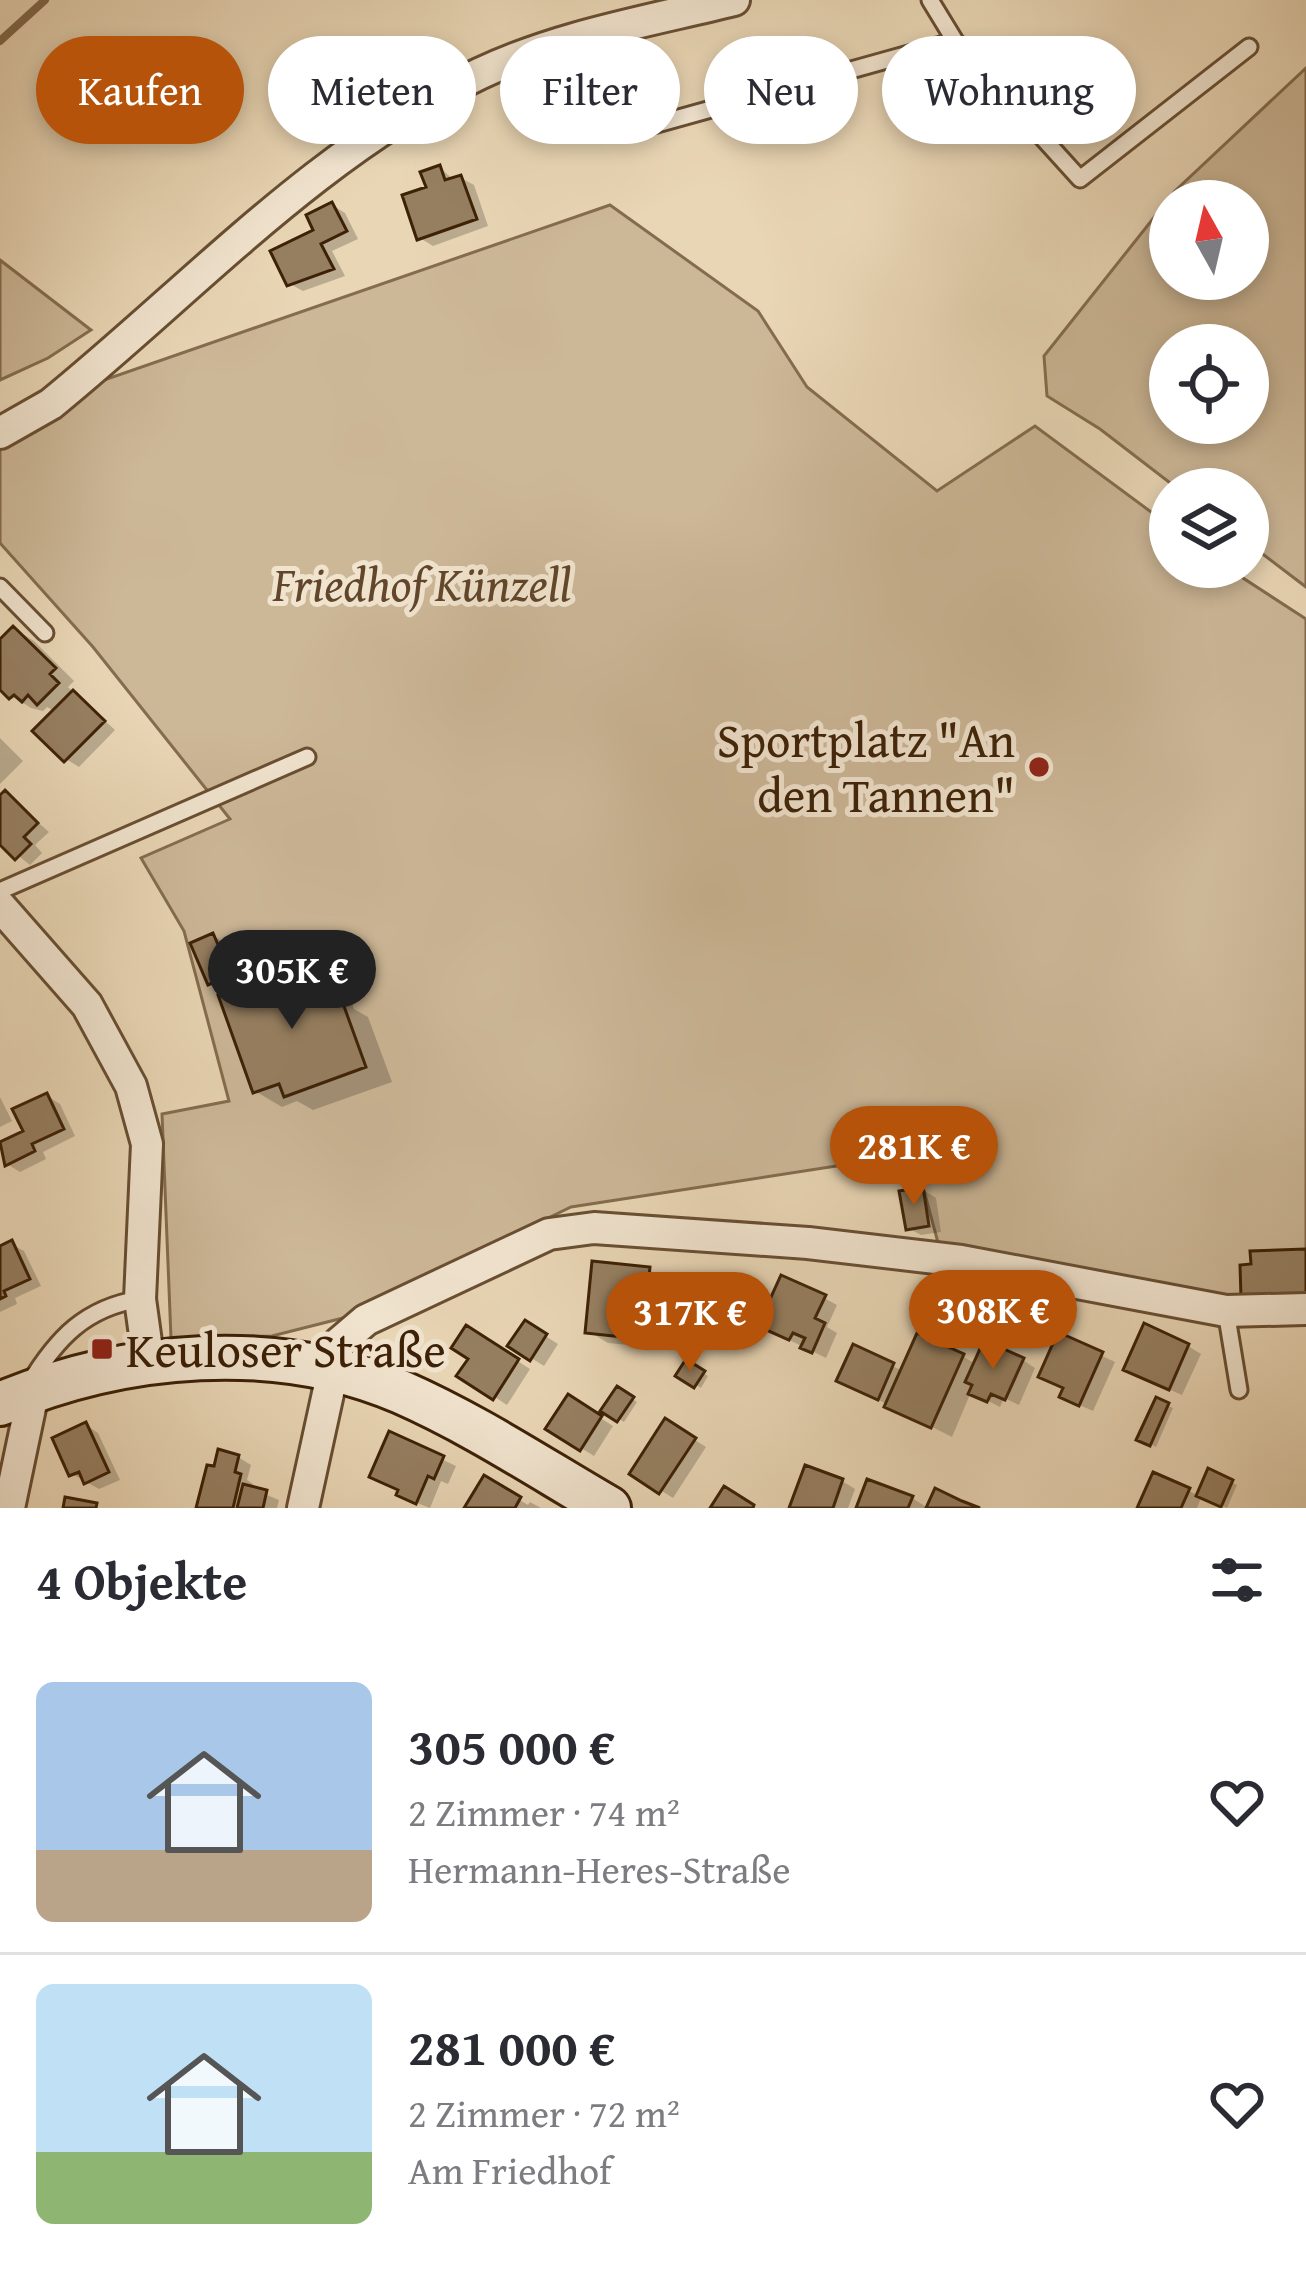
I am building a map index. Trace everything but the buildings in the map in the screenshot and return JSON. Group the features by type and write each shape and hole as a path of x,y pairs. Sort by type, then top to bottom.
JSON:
{"street":[{"path":"587,36 734,0"},
{"path":"0,433 67,391 343,155 500,65"},
{"path":"0,906 87,1005 131,1086 147,1144 140,1299 149,1364"},
{"path":"302,1508 339,1343 366,1320 549,1234 594,1228 763,1239 962,1261 1226,1311 1306,1309"},
{"path":"9,1508 19,1396 104,1371 207,1357 265,1358 396,1390 458,1419 609,1508"}],"lane":[{"path":"929,0 952,36"},
{"path":"1136,135 1249,46"},
{"path":"680,117 882,61"},
{"path":"1048,144 1080,179 1124,144"},
{"path":"0,587 45,633"},
{"path":"0,891 307,758"},
{"path":"19,1396 47,1355 91,1314 106,1304 140,1299"},
{"path":"1226,1311 1239,1390"}],"green space":[{"path":"1306,68 1306,587 1269,559 1269,468 1151,468 1047,396 1044,356 1149,224 1149,300 1269,300 1269,180 1187,180"},
{"name":"Friedhof Künzell","path":"610,205 758,311 807,387 937,491 1035,426 1149,510 1149,588 1258,588 1306,619 1306,1298 1228,1305 940,1250 914,1154 571,1207 343,1318 272,1336 171,1338 162,1114 229,1101 184,931 141,858 230,819 93,647 0,543 0,416"},
{"path":"0,260 91,330 48,358 0,380"}],"waterway":[{"path":"0,41 45,0"}],"place":[{"name":"Sportplatz \"An den Tannen\"","path":"1039,767"},
{"name":"Keuloser Straße","path":"102,1349"}]}
